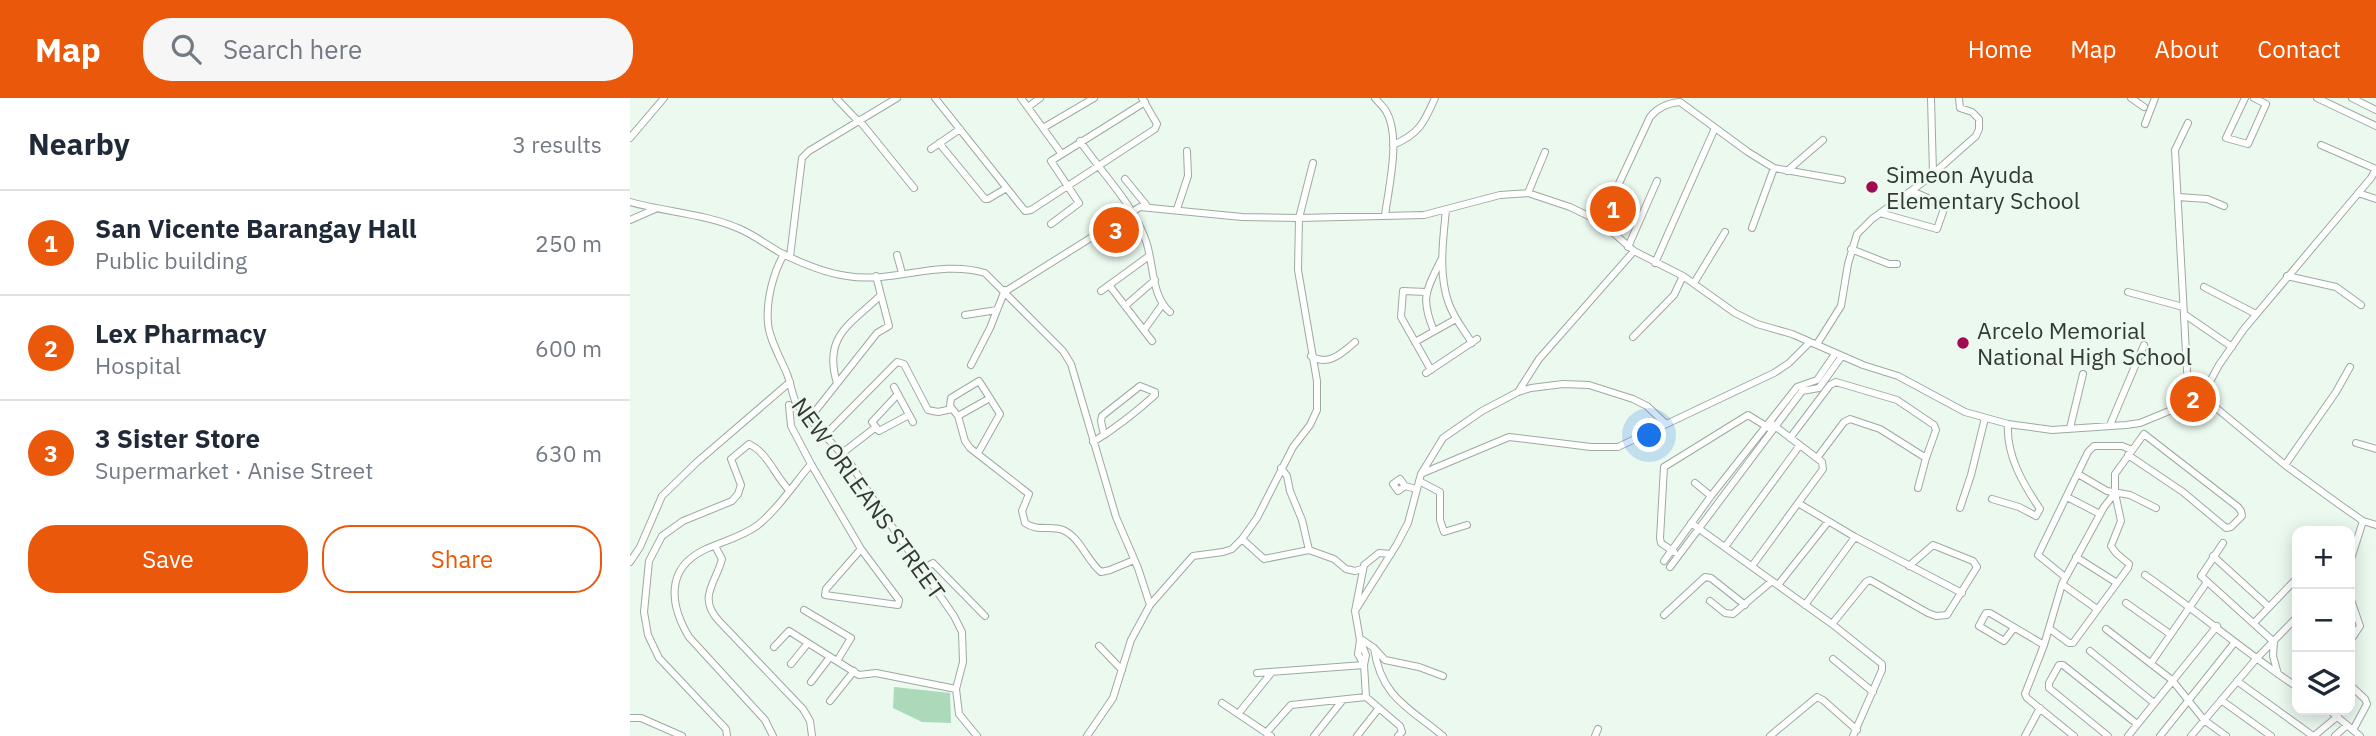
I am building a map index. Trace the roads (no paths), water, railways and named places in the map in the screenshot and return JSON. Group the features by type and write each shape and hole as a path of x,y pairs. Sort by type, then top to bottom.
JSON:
{"street":[{"path":"630,138 664,98"},
{"path":"836,98 859,121 914,188"},
{"name":"NEW ORLEANS STREET","path":"897,98 809,151 802,158 787,256 777,266 770,295 768,324 797,405 850,463 923,569 962,632 963,662 956,689 959,715 977,736"},
{"path":"935,98 1023,210 1031,210 1068,186 1097,166 1157,127 1144,100 1061,153 1052,162 1068,186 1079,205 1051,224"},
{"path":"1021,98 1061,153"},
{"path":"1028,107 1040,98"},
{"path":"1043,128 1094,98"},
{"path":"1375,98 1386,111 1394,145 1385,215"},
{"path":"1394,145 1410,138 1419,130 1435,98"},
{"path":"1931,98 1933,173"},
{"path":"1405,486 1509,437 1591,447 1618,447 1774,373 1789,363 1814,343 1841,306 1852,249 1861,228 1912,191 1976,136 1979,130 1977,115 1960,108 1959,98"},
{"path":"2131,98 2144,107"},
{"path":"2145,124 2154,98"},
{"path":"2245,98 2227,138 2248,144 2266,104 2254,98"},
{"path":"2317,98 2376,126"},
{"path":"2352,98 2376,110"},
{"path":"1601,222 1650,117 1663,106 1680,100 1715,128 1774,168 1842,180"},
{"path":"2188,123 2175,150 2187,374 2207,386"},
{"path":"1655,263 1715,128"},
{"path":"931,149 960,130"},
{"path":"1787,171 1823,140"},
{"path":"1080,141 1132,209 1147,244 1161,305 1170,312"},
{"path":"939,143 985,199 988,200 1005,189"},
{"path":"971,365 1005,291 1132,209 1147,206 1242,217 1424,215 1500,195 1528,193 1570,207 1601,222 1631,249 1683,276 1735,313 1757,324 1792,334 1838,355 1898,376 1965,412 2008,424 2052,430 2140,423 2201,398 2256,314 2376,169 2321,145"},
{"path":"1177,209 1188,176 1186,151"},
{"path":"1528,193 1545,152"},
{"path":"1087,736 1113,698 1131,640 1150,606 1193,556 1223,552 1242,539 1293,447 1310,425 1317,410 1317,381 1298,270 1299,218 1313,163"},
{"path":"1752,228 1774,168"},
{"path":"1125,179 1147,206"},
{"path":"1518,392 1539,359 1631,249 1657,181"},
{"path":"1880,213 1937,229 1945,206 1912,191"},
{"path":"2358,193 2376,199"},
{"path":"2178,197 2207,199 2224,206"},
{"path":"630,202 739,229 787,256 832,274 851,277 876,276 950,268 969,268 985,273 1067,358 1116,517 1150,606"},
{"path":"630,220 655,209"},
{"path":"1426,292 1402,292 1401,317 1428,371 1474,341 1456,319 1448,300 1442,259 1446,210"},
{"path":"1694,283 1725,232"},
{"path":"1852,249 1889,264 1897,264"},
{"path":"897,255 902,273"},
{"path":"1101,291 1149,256"},
{"path":"1434,331 1426,312 1426,292 1442,259"},
{"path":"809,419 877,333 889,326 876,276"},
{"path":"1633,337 1674,295 1683,276"},
{"path":"2287,276 2336,287 2361,305"},
{"path":"1125,306 1154,280"},
{"path":"1109,285 1152,341"},
{"path":"2204,287 2256,314"},
{"path":"2128,292 2184,311 2232,347"},
{"path":"837,383 831,355 836,341 880,296"},
{"path":"1144,330 1161,305"},
{"path":"965,315 997,310"},
{"path":"1415,342 1456,319"},
{"path":"1311,356 1316,359 1332,359 1355,342"},
{"path":"2110,425 2144,345"},
{"path":"1664,561 1711,496 1770,426 1802,391 1821,386 1838,355"},
{"path":"824,436 897,362 904,364 928,410 938,412 952,409"},
{"path":"2285,465 2336,392 2350,367"},
{"path":"2070,428 2083,374"},
{"path":"630,562 640,547 662,496 697,462 790,382"},
{"path":"978,453 1000,417 1000,411 981,383 975,382 951,398 952,409 958,416 965,441 978,453 1028,492 1030,496 1022,511 1025,523 1034,528 1067,532 1101,572 1134,560"},
{"path":"1790,438 1830,385 1836,382 1897,400 1934,425 1936,433 1918,488"},
{"path":"1355,611 1408,523 1419,481 1443,439 1462,423 1518,392 1563,384 1589,385 1633,399 1647,406 1666,424"},
{"path":"1093,442 1104,435 1132,416 1155,392 1140,386 1102,416 1104,435"},
{"path":"896,391 911,419 879,431 876,427 872,422 896,391"},
{"path":"958,416 990,398"},
{"path":"2201,398 2209,401 2285,465 2363,521 2376,525"},
{"path":"789,405 791,426 811,464 861,549 899,600 898,605 825,595 826,589 861,549"},
{"path":"1679,555 1661,543 1660,538 1664,467 1745,416 1752,416 1800,445 1822,462 1823,469 1752,566"},
{"path":"1960,508 1972,475 1985,418"},
{"path":"1817,458 1843,422 1850,419 1880,429 1926,458"},
{"path":"2065,577 2038,555 2092,447 2122,446 2226,528 2231,527 2242,516 2240,509 2144,434 2140,423"},
{"path":"1992,499 2036,516 2040,509 2029,493 2010,452 2008,424"},
{"path":"1670,567 1770,426"},
{"path":"841,454 876,427"},
{"path":"2050,629 2071,644 2129,565 2111,546 2121,521 2115,493 2115,474 2144,434"},
{"path":"2356,443 2376,449"},
{"path":"727,736 726,729 659,659 648,635 645,612 649,561 662,536 683,521 732,501 738,494 741,485 731,459 749,444 760,449 780,482 789,490"},
{"path":"1725,547 1800,445"},
{"path":"773,736 765,720 689,637 680,622 674,603 674,589 678,574 688,560 757,526 811,464"},
{"path":"1281,468 1287,476 1309,550"},
{"path":"2078,474 2115,493 2130,495 2156,508"},
{"path":"1419,481 1440,492 1440,520 1444,532 1467,525"},
{"path":"1695,483 1711,496"},
{"path":"2018,507 2029,493"},
{"path":"2074,736 2025,694 2045,645 2065,577 2109,498 2115,493"},
{"path":"2067,497 2100,514"},
{"path":"1798,503 1855,537 1962,593"},
{"path":"2355,546 2363,521"},
{"path":"1710,601 1729,614 1737,612 1775,583 1828,522"},
{"path":"1691,523 1832,624 1882,664 1882,670 1855,733 1817,697 1770,736"},
{"path":"1805,605 1855,537"},
{"path":"1242,539 1264,559 1309,550 1334,559 1346,569 1362,569"},
{"path":"2223,543 2201,574 2274,642"},
{"path":"1832,624 1870,580 1936,616 1947,615 1977,570 1977,564 1973,561 1933,545 1909,566"},
{"path":"715,546 722,559 709,591 710,608 732,635 803,709 810,721 812,736"},
{"path":"1391,554 1379,553 1368,559 1362,569 1355,611 1366,654 1366,697 1400,726 1402,732 1398,736"},
{"path":"2213,556 2269,607"},
{"path":"2076,557 2116,583"},
{"path":"923,569 933,563 985,616"},
{"path":"2145,575 2191,606 2256,659 2292,684"},
{"path":"1664,615 1707,576 1745,605"},
{"path":"2151,663 2207,582"},
{"path":"2254,623 2292,583"},
{"path":"2062,584 2097,609"},
{"path":"2126,603 2170,634"},
{"path":"804,610 851,638 837,661"},
{"path":"2014,628 2004,641 1979,626 1987,612 2045,645"},
{"path":"2355,613 2360,626 2355,634"},
{"path":"2191,736 2256,659 2292,622"},
{"path":"2128,736 2217,626"},
{"path":"2106,629 2172,680 2204,720 2226,736"},
{"path":"774,647 789,631 861,675 876,673 956,689"},
{"path":"1360,639 1374,648 1385,660 1419,667 1443,676"},
{"path":"2160,736 2235,642"},
{"path":"2274,642 2273,656 2278,674"},
{"path":"791,664 808,643"},
{"path":"1099,646 1122,670"},
{"path":"1374,648 1377,666 1386,686 1399,701 1443,736"},
{"path":"2090,651 2154,704"},
{"path":"811,682 830,657"},
{"path":"1833,659 1873,692"},
{"path":"1257,673 1364,665"},
{"path":"2108,736 2049,688 2057,666 2063,665 2137,724"},
{"path":"830,701 854,671"},
{"path":"1238,715 1272,673"},
{"path":"2237,681 2314,736 2338,716 2360,736"},
{"path":"2336,736 2350,728 2367,704 2355,690"},
{"path":"1222,703 1269,734 1291,705 1366,697"},
{"path":"2221,699 2271,736"},
{"path":"1314,736 1342,701"},
{"path":"1357,736 1379,708"},
{"path":"2025,736 2040,708"},
{"path":"630,718 641,718 682,736"}],"place":[{"name":"Simeon Ayuda Elementary School","path":"1872,187"},
{"name":"San Vicente Barangay Hall","path":"1613,209"},
{"name":"3 Sister Store","path":"1116,230"},
{"name":"Arcelo Memorial National High School","path":"1963,343"},
{"name":"Lex Pharmacy","path":"2193,399"}]}
